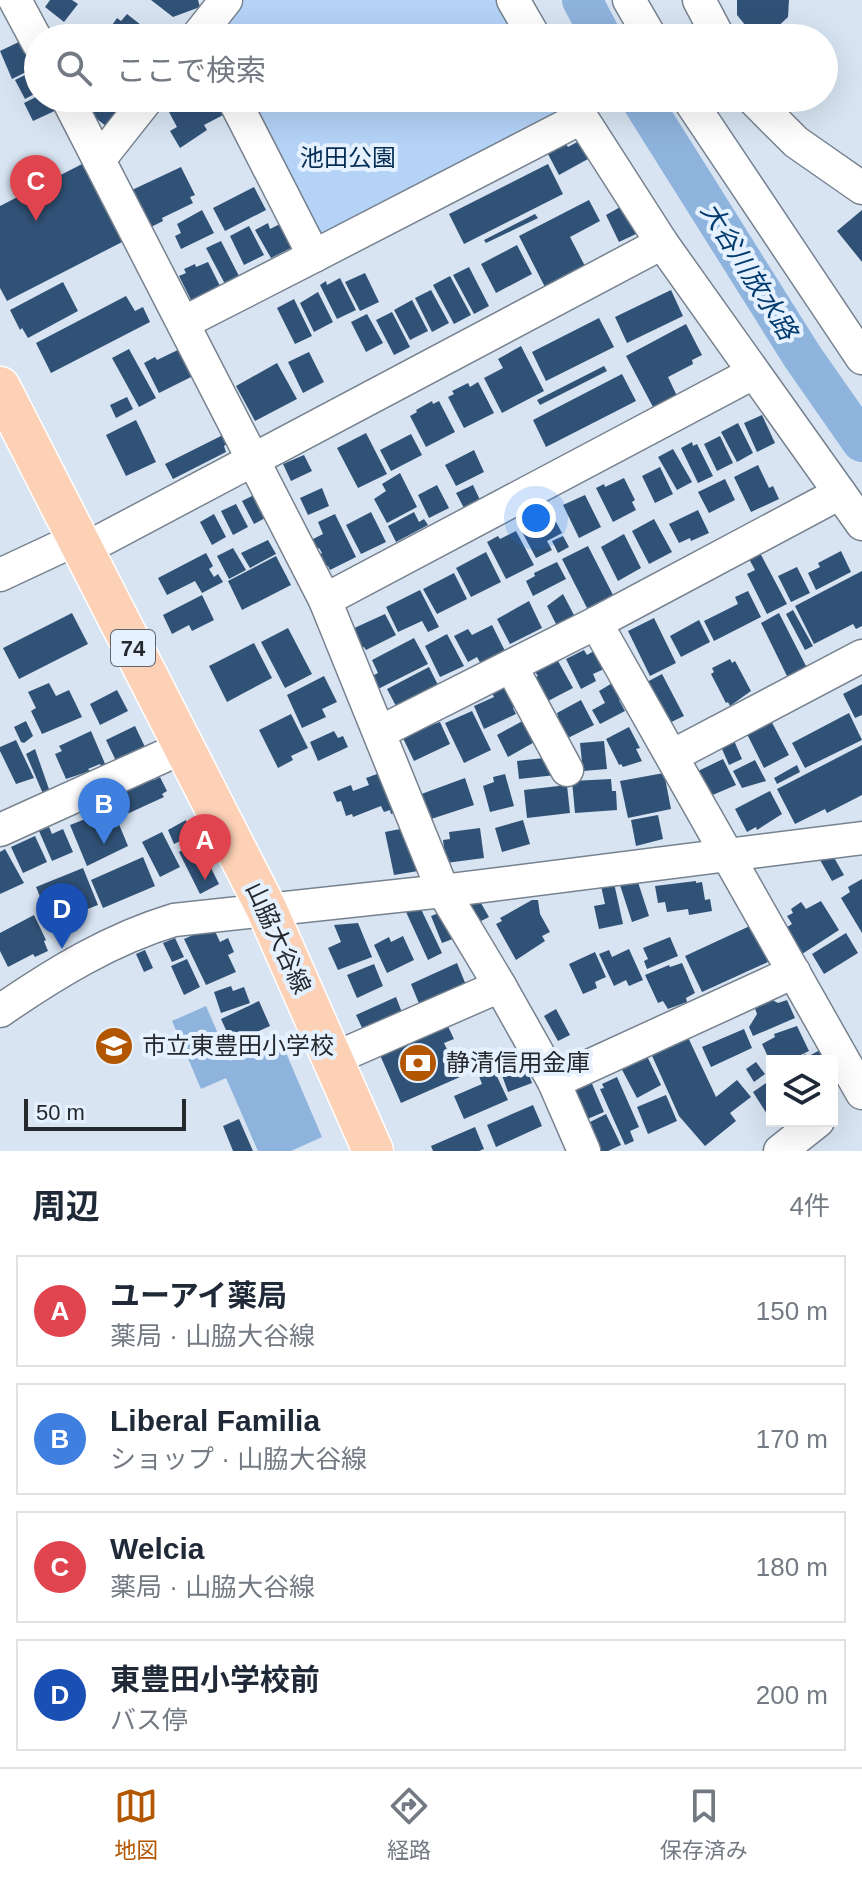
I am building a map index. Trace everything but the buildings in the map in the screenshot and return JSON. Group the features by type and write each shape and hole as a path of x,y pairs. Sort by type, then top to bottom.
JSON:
{"main road":[{"name":"山脇大谷線","path":"0,387 266,908 373,1151"}],"street":[{"path":"15,0 28,24"},
{"path":"208,24 226,0"},
{"path":"513,0 527,24"},
{"path":"629,0 643,24"},
{"path":"699,0 712,24"},
{"path":"74,112 325,600 443,891 554,1082 584,1151"},
{"path":"99,160 137,112"},
{"path":"240,112 314,256"},
{"path":"183,323 314,256 568,112"},
{"path":"578,112 662,243 862,524"},
{"path":"697,112 862,358"},
{"path":"766,112 796,142 862,188"},
{"path":"0,575 80,545 253,461 662,243"},
{"path":"325,600 753,373"},
{"path":"380,732 596,623 840,493"},
{"path":"596,623 861,1089 838,1106"},
{"path":"672,756 862,656"},
{"path":"511,666 567,770"},
{"path":"0,830 184,747"},
{"path":"0,1011 106,944 174,920 443,891 862,838"},
{"path":"554,1082 794,972"},
{"path":"333,1059 500,986"},
{"path":"780,1151 810,1127"}],"green space":[{"path":"244,0 503,0 517,24 226,24"},
{"name":"池田公園","path":"254,112 564,112 321,240"}],"shaded area":[{"path":"206,1006 230,1061 280,1039 322,1137 291,1151 258,1151 226,1078 201,1089 172,1021"}],"waterway":[{"name":"大谷川放水路","path":"582,0 595,24"},
{"name":"大谷川放水路","path":"649,112 802,356 862,442"}],"place":[{"name":"Welcia","path":"36,221"},
{"name":"Liberal Familia","path":"104,844"},
{"name":"ユーアイ薬局","path":"205,880"},
{"name":"東豊田小学校前","path":"62,949"},
{"name":"市立東豊田小学校","path":"114,1046"},
{"name":"静清信用金庫","path":"418,1063"}]}
